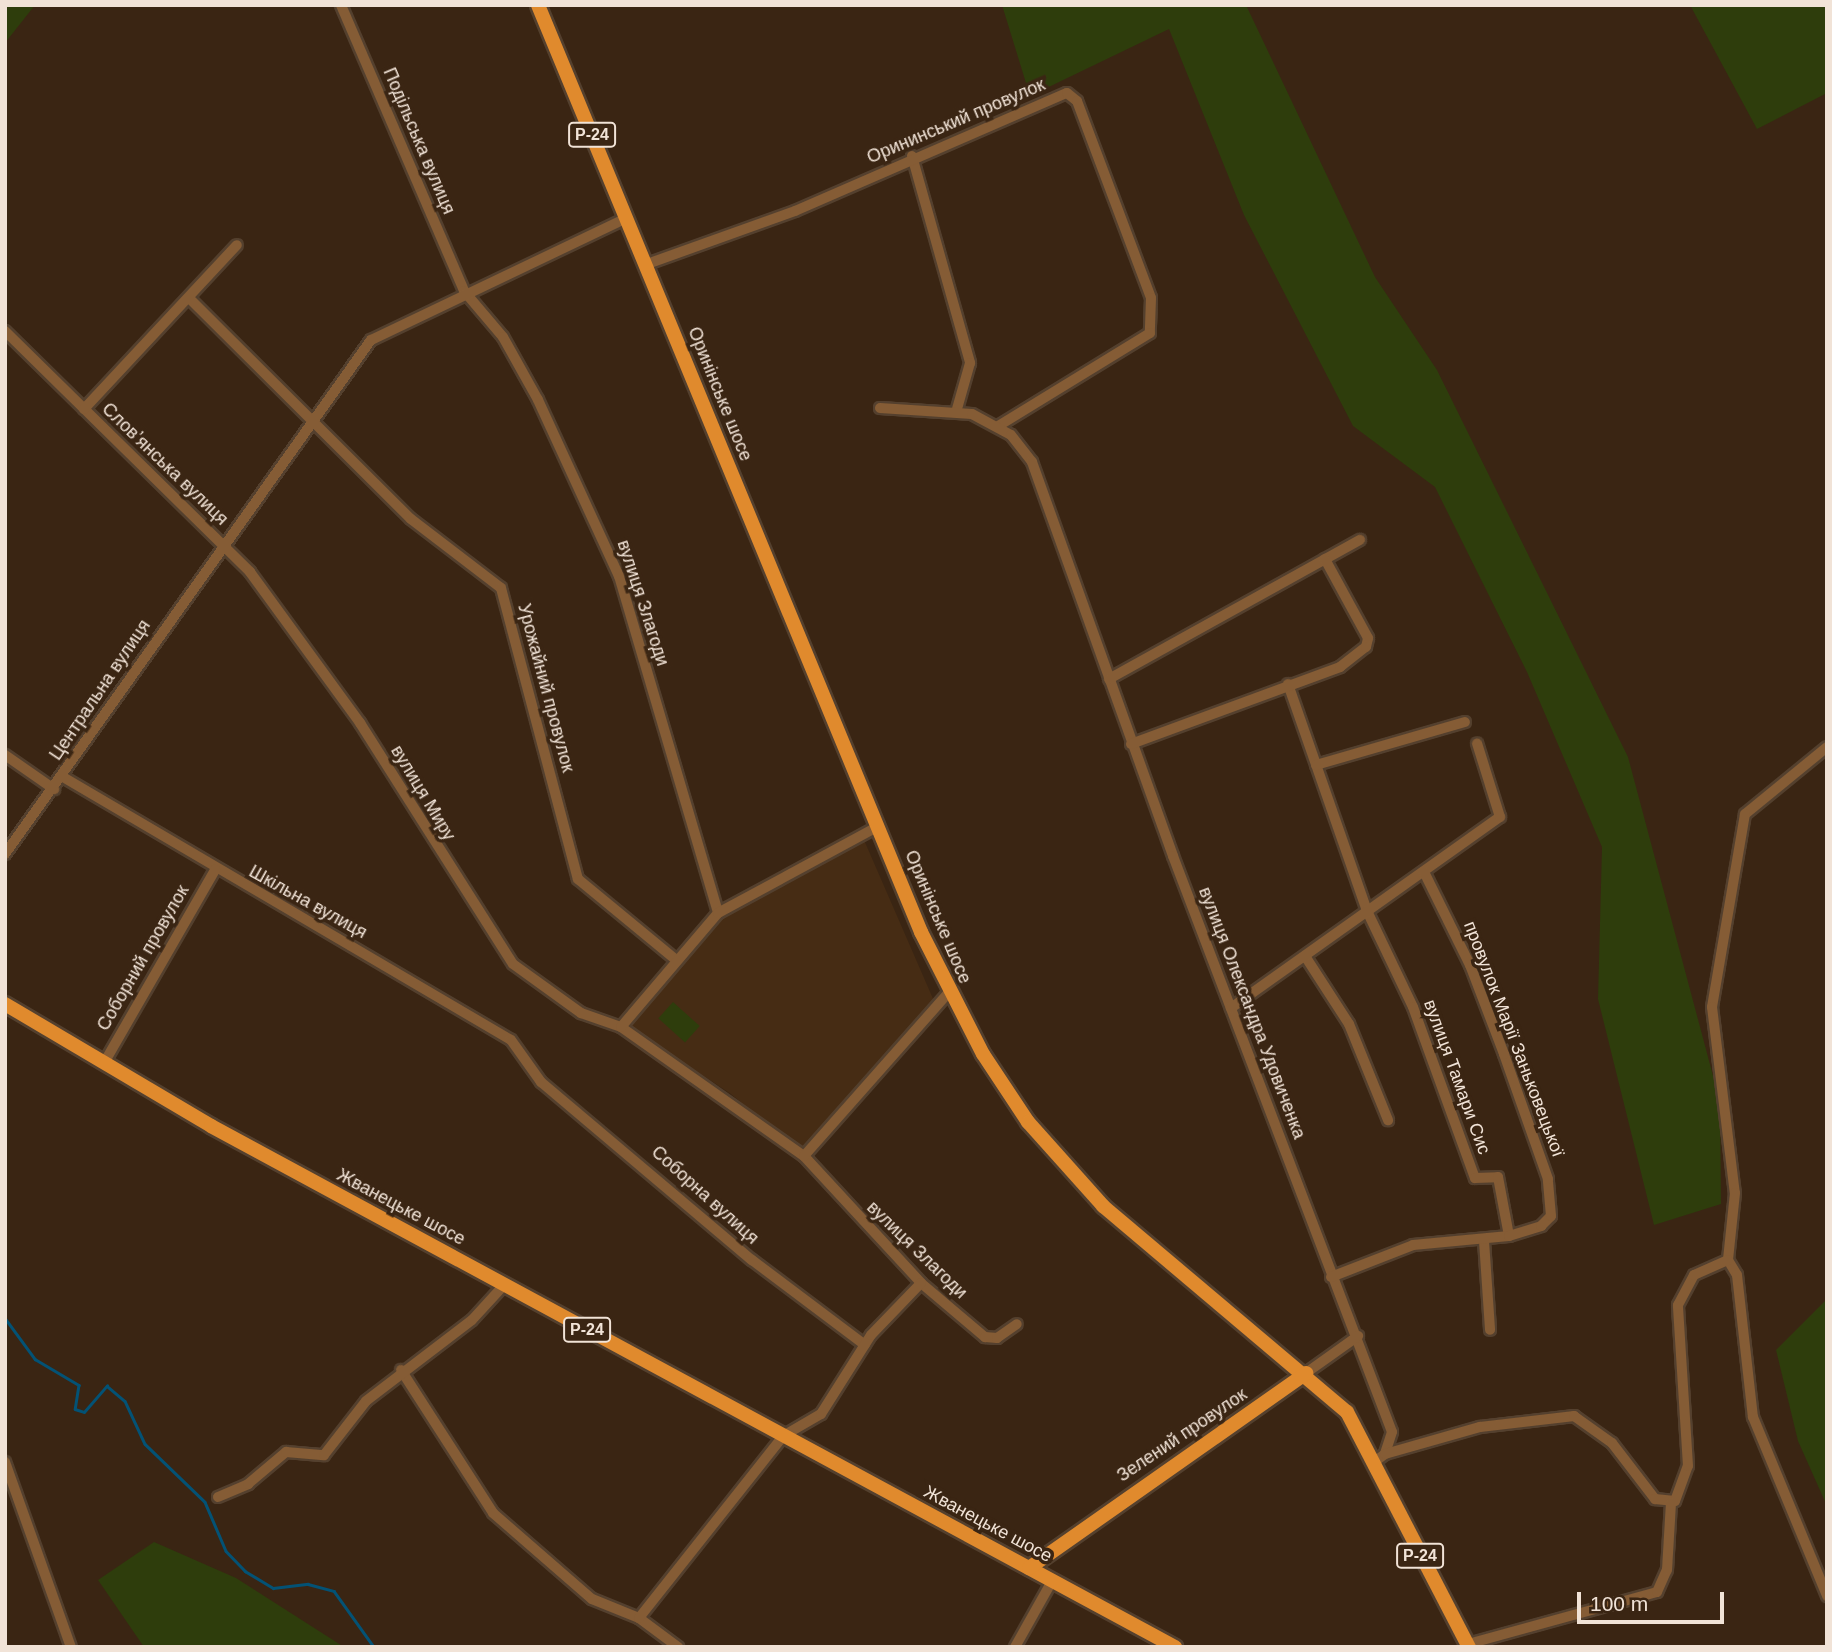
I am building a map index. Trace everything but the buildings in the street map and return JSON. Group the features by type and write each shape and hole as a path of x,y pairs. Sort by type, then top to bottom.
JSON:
{"main road":[{"name":"Р-24","path":"538,5 647,264"},
{"name":"Оринінське шосе","path":"647,264 948,992 1028,1122 1103,1206 1306,1373 1347,1412 1373,1463"},
{"name":"Жванецьке шосе","path":"5,1004 104,1063 504,1285 1175,1647"},
{"name":"Зелений провулок","path":"1030,1569 1306,1373"},
{"name":"Р-24","path":"1373,1463 1469,1645"}],"street":[{"name":"Подільська вулиця","path":"341,5 464,291"},
{"name":"Орининський провулок","path":"647,264 795,211 912,156 1067,93 1077,101 1151,298 1150,333 998,426"},
{"path":"912,156 970,363 957,409"},
{"name":"Центральна вулиця","path":"5,854 54,789 222,544 314,422 371,340 464,291 627,218"},
{"name":"Словʼянська вулиця","path":"84,410 191,300 237,245"},
{"name":"вулиця Злагоди","path":"464,291 503,337 538,400 619,576 718,913"},
{"path":"191,300 314,422"},
{"name":"Словʼянська вулиця","path":"5,331 222,544"},
{"name":"вулиця Олександра Удовиченка","path":"880,408 957,409 998,426 1032,462 1131,744 1331,1277 1358,1336 1392,1432 1385,1454"},
{"name":"Урожайний провулок","path":"314,422 411,519 501,588 578,879 674,958"},
{"path":"1109,679 1360,540"},
{"name":"вулиця Миру","path":"222,544 250,572 360,723 505,954 581,1013 621,1027"},
{"path":"1131,744 1340,667 1368,644 1325,559"},
{"path":"1288,684 1367,911"},
{"path":"1316,765 1465,722"},
{"path":"1231,1008 1500,817 1477,743"},
{"path":"1827,747 1745,814 1712,1007 1735,1193 1728,1260 1737,1275 1753,1417 1827,1596"},
{"path":"5,755 54,789"},
{"name":"Шкільна вулиця","path":"62,777 215,870 475,1017 516,1044 528,1065"},
{"path":"621,1027 674,958 718,913 879,826"},
{"name":"Соборний провулок","path":"104,1063 215,870"},
{"name":"провулок Марії Заньковецької","path":"1424,872 1470,965 1530,1125 1552,1197 1546,1223 1509,1236"},
{"name":"вулиця Тамари Сис","path":"1367,911 1413,1007 1475,1178 1498,1177 1509,1236"},
{"path":"1305,956 1349,1024 1388,1120"},
{"path":"804,1156 948,992"},
{"name":"вулиця Злагоди","path":"621,1027 804,1156 921,1283 988,1339 1017,1324"},
{"name":"Соборна вулиця","path":"528,1065 752,1260 865,1345"},
{"path":"1331,1277 1413,1245 1484,1241 1509,1236"},
{"path":"1484,1241 1490,1330"},
{"path":"1469,1645 1657,1592 1667,1570 1671,1502 1683,1491 1688,1466 1678,1305 1688,1281 1728,1260"},
{"path":"639,1618 783,1436 821,1414 865,1345 921,1283"},
{"path":"218,1497 248,1483 286,1452 324,1455 366,1401 401,1370 464,1327 504,1285"},
{"name":"Зелений провулок","path":"1306,1373 1358,1336"},
{"path":"401,1370 493,1513 592,1599 639,1618 678,1647"},
{"path":"1373,1463 1385,1454 1479,1427 1574,1416 1612,1443 1655,1499 1671,1502"},
{"path":"5,1462 71,1647"},
{"path":"1015,1647 1052,1581"}],"shaded area":[{"path":"864,840 934,1001 800,1151 731,1094 628,1026 721,917"}],"green space":[{"path":"5,5 35,5 5,43"},
{"path":"1002,5 1246,5 1375,277 1437,370 1628,757 1720,1102 1721,1204 1654,1225 1598,999 1602,847 1527,672 1435,487 1353,426 1244,215 1169,29 1030,96"},
{"path":"1690,5 1827,5 1827,93 1757,129"},
{"path":"673,1002 700,1026 685,1042 658,1018"},
{"path":"1827,1299 1827,1506 1798,1441 1776,1350"},
{"path":"154,1542 236,1578 344,1647 144,1647 98,1580"}],"waterway":[{"path":"5,1318 35,1359 79,1385 75,1409 84,1412 107,1386 125,1401 145,1444 205,1502 226,1551 245,1571 273,1588 308,1584 334,1591 374,1647"}]}
